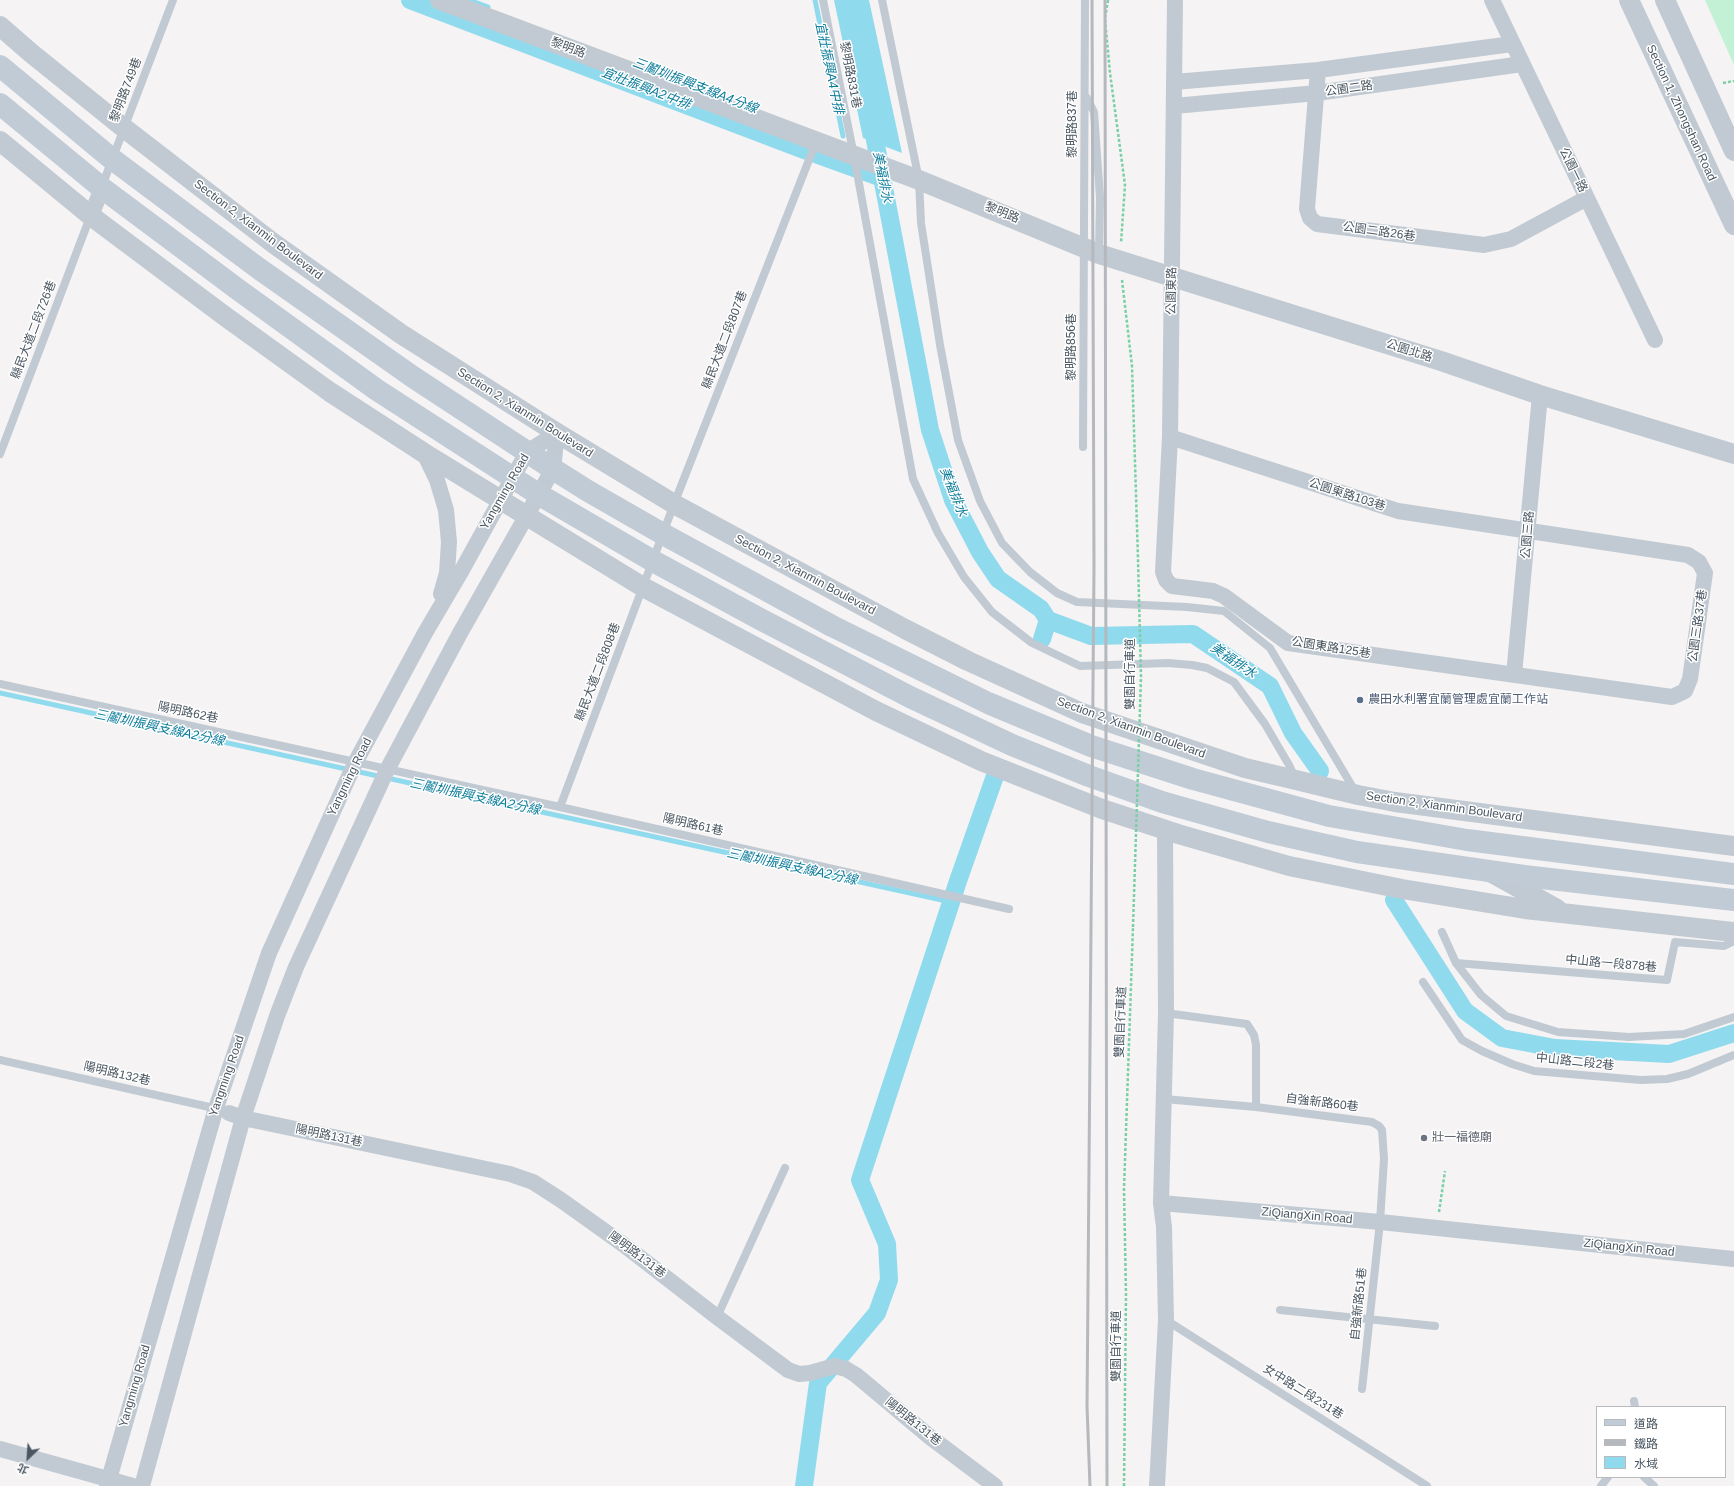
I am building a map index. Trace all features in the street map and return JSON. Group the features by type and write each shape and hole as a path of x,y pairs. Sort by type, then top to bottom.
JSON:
{"main road":[{"path":"0,66 112,159 264,273 412,377 588,491 658,547 910,697 1012,745 1089,776 1162,802 1268,832 1357,852 1489,871 1734,900"},
{"path":"0,104 102,188 240,291 378,390 538,494 832,626 988,703 1091,746 1192,779 1329,816 1466,840 1734,874"}],"street":[{"name":"黎明路","path":"440,0 920,180 1092,250"},
{"name":"公園東路","path":"1166,580 1163,572 1170,437 1175,0"},
{"name":"公園一路","path":"1492,0 1655,340"},
{"name":"Section 1, Zhongshan Road","path":"1629,0 1734,225"},
{"path":"1665,0 1734,151"},
{"name":"Section 2, Xianmin Boulevard","path":"0,26 124,128 273,243 401,334 557,433 674,504 947,650 1082,713 1245,768 1358,795 1415,804 1734,846"},
{"name":"公園二路","path":"1174,82 1318,70 1512,44"},
{"name":"公園二路","path":"1174,106 1317,93 1522,64"},
{"name":"公園二路26巷","path":"1318,70 1307,209 1310,218 1317,224 1484,245 1511,239 1587,198"},
{"path":"0,141 91,216 226,317 330,392 424,453 643,587 876,711 981,761 1102,809 1296,867 1402,889 1526,909 1734,932"},
{"path":"91,216 102,188"},
{"name":"公園北路","path":"1092,250 1442,361 1540,395 1734,454"},
{"name":"公園三路","path":"1514,675 1540,395"},
{"name":"Yangming Road","path":"142,1486 229,1113 269,954 355,763 425,632 527,452 557,433"},
{"name":"Yangming Road","path":"107,1483 229,1113 277,1016 379,768 459,635 553,468 557,433"},
{"name":"公園東路103巷","path":"1170,437 1398,511 1528,532"},
{"path":"424,453 437,480 446,510 449,542 447,574 438,604 425,632"},
{"name":"公園三路37巷","path":"1514,675 1672,697 1685,691 1690,679 1705,573 1700,562 1688,555 1528,532"},
{"name":"公園東路125巷","path":"1166,580 1172,586 1213,591 1224,596 1288,643 1514,675"},
{"path":"1359,821 1415,804"},
{"path":"1157,1486 1166,1320 1164,1227 1161,1203 1166,1013 1165,829"},
{"path":"1489,871 1565,913"},
{"name":"陽明路131巷","path":"229,1113 510,1174 532,1182 561,1200 624,1245 717,1318 788,1370 799,1374 810,1373 835,1366 846,1369 856,1375 930,1437 995,1486"},
{"name":"ZiQiangXin Road","path":"1161,1203 1380,1222 1734,1259"},
{"path":"0,1449 107,1483 133,1486"}],"lane":[{"name":"黎明路749巷","path":"102,188 173,0"},
{"name":"黎明路831巷","path":"823,0 854,156 913,480 938,534 964,577 992,612 1032,643 1080,666 1168,663 1192,665 1207,668 1234,682 1265,724 1296,780"},
{"path":"882,0 920,180 921,223 940,346 958,440 980,501 1002,543 1030,572 1057,592 1077,602 1187,607 1224,611 1270,648 1358,795"},
{"name":"黎明路837巷","path":"1085,0 1085,95 1092,250"},
{"path":"1085,95 1094,112 1100,197 1092,250"},
{"name":"縣民大道二段807巷","path":"658,547 816,142"},
{"name":"縣民大道二段726巷","path":"0,454 91,216"},
{"name":"黎明路856巷","path":"1083,447 1092,250"},
{"name":"縣民大道二段808巷","path":"560,807 658,547"},
{"name":"陽明路62巷","path":"0,684 379,768"},
{"name":"陽明路61巷","path":"379,768 560,807 1009,909"},
{"path":"1442,932 1456,963 1481,995 1506,1016 1558,1032 1629,1037 1684,1034 1734,1017"},
{"name":"中山路一段878巷","path":"1456,963 1667,980 1675,942 1724,946 1734,941"},
{"name":"中山路二段2巷","path":"1423,982 1462,1040 1482,1051 1512,1064 1534,1071 1641,1080 1667,1079 1688,1074 1734,1055"},
{"path":"1166,1013 1247,1024 1254,1035 1256,1045 1256,1107"},
{"name":"陽明路132巷","path":"0,1060 229,1113"},
{"name":"自強新路60巷","path":"1164,1099 1256,1107 1372,1122 1379,1126 1382,1130 1384,1159 1380,1222"},
{"path":"717,1318 785,1168"},
{"name":"自強新路51巷","path":"1362,1389 1380,1222"},
{"path":"1280,1310 1435,1326"},
{"name":"女中路二段231巷","path":"1166,1320 1427,1486"},
{"path":"1601,1486 1607,1478"},
{"path":"1645,1478 1654,1486"}],"path":[{"name":"雙園自行車道","path":"1124,1486 1126,1294 1124,1189 1141,677 1138,558"},
{"path":"1437,1228 1445,1171"}],"green space":[{"path":"1705,0 1734,0 1734,65"}],"water":[{"path":"834,0 869,0 902,153 863,138"}],"waterway":[{"name":"宜壯振興A2中排","path":"410,0 799,148 882,178"},
{"name":"三鬮圳振興支線A4分線","path":"469,0 488,7"},
{"name":"宜壯振興A4中排","path":"815,0 843,136"},
{"name":"美福排水","path":"871,119 930,430 953,500 980,552 998,579 1041,609 1048,620 1091,636 1193,634 1270,686 1293,733 1320,771"},
{"path":"1042,639 1048,620"},
{"name":"三鬮圳振興支線A2分線","path":"0,693 951,902"},
{"path":"804,1486 818,1383 877,1313 889,1280 887,1244 860,1180 958,881 995,776"},
{"path":"1394,900 1465,1011 1502,1038 1555,1048 1669,1054 1734,1033"}],"railway":[{"path":"1090,1486 1087,1406 1094,567 1092,0"},
{"path":"1105,0 1107,1486"}],"place":[{"name":"農田水利署宜蘭管理處宜蘭工作站","path":"1360,700"},
{"name":"壯一福德廟","path":"1424,1138"}]}
